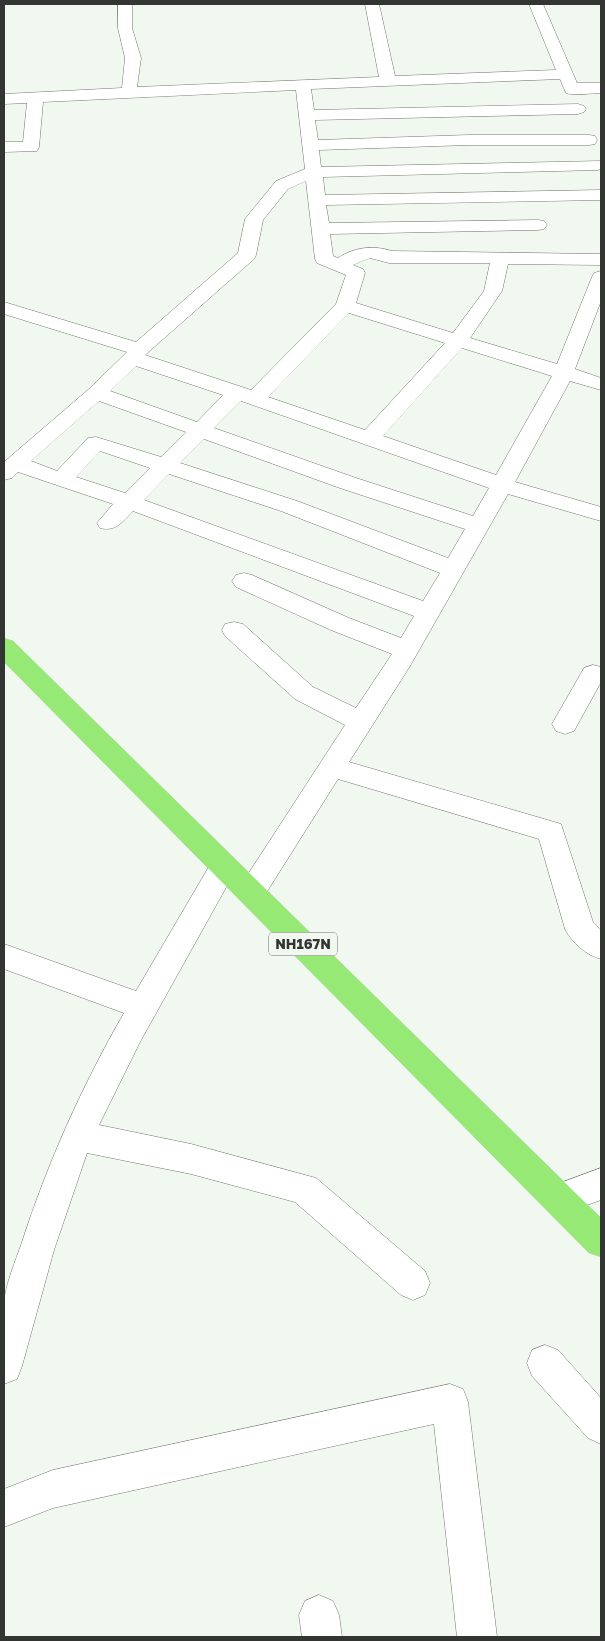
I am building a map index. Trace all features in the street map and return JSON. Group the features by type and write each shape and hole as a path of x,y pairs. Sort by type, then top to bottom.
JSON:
{"highway":[{"name":"NH167N","path":"4,647 601,1241"}],"street":[{"path":"124,4 125,28 133,58 129,92"},
{"path":"372,4 388,81"},
{"path":"9,468 96,393 136,354 247,255 254,219 282,185 313,172 600,171 568,81 536,4"},
{"path":"4,99 388,81 568,81 601,88"},
{"path":"108,522 200,431 245,396 345,306 356,273 324,259 303,85"},
{"path":"4,147 31,147 35,97"},
{"path":"306,115 578,109"},
{"path":"310,145 469,140 589,140"},
{"path":"316,200 601,194"},
{"path":"320,229 538,225"},
{"path":"340,266 351,256 379,252 389,257 601,259"},
{"path":"369,438 458,340 493,291 500,258"},
{"path":"251,893 407,650 502,484 563,372 601,277"},
{"path":"345,306 601,384"},
{"path":"4,308 136,354 245,396 502,484 601,514"},
{"path":"96,393 200,431 478,526"},
{"path":"62,480 96,443 288,506 453,569"},
{"path":"9,468 62,480 129,502 428,612"},
{"path":"244,581 340,624 407,650"},
{"path":"234,630 304,693 361,722"},
{"path":"564,724 598,669"},
{"path":"332,767 551,832 580,929 601,947"},
{"path":"4,1366 40,1238 78,1136 142,1006 224,866"},
{"path":"4,956 142,1006"},
{"path":"78,1136 191,1159 304,1189 413,1283"},
{"path":"559,1199 601,1184"},
{"path":"545,1363 601,1425"},
{"path":"4,1508 53,1489 450,1402 478,1637"}]}
